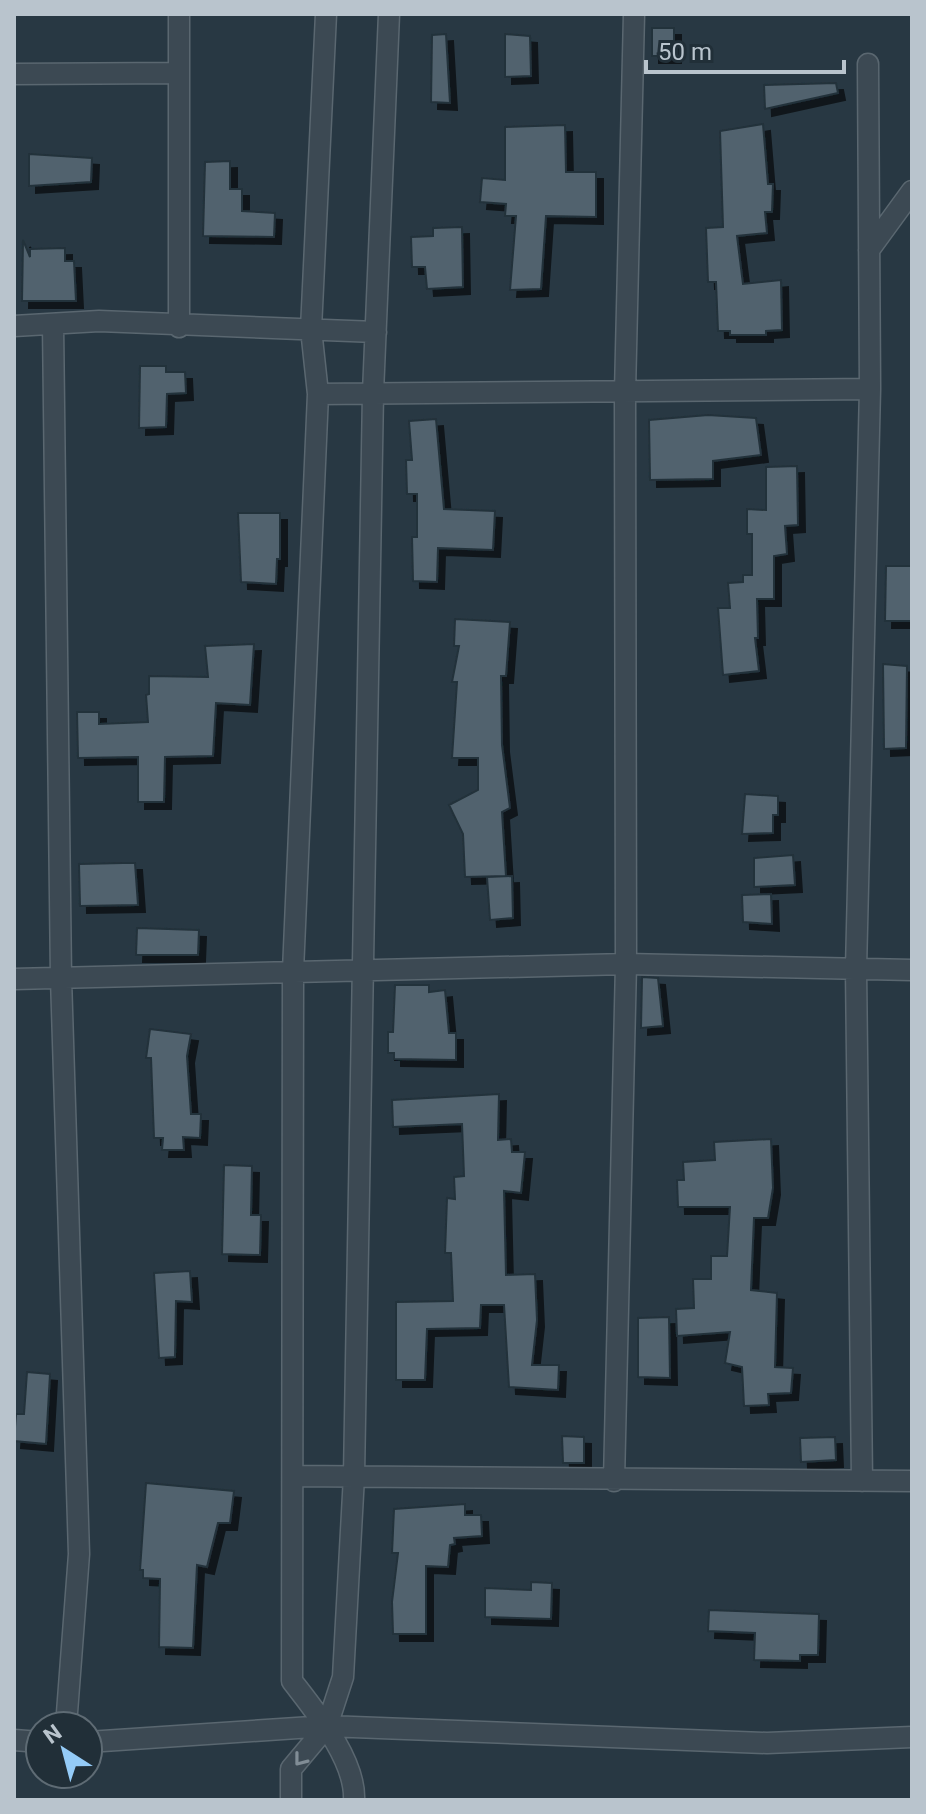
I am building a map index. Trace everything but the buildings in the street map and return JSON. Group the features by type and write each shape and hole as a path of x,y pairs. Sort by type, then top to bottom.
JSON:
{"street":[{"path":"179,14 179,327"},
{"path":"326,14 311,329 318,394 293,971 292,1681 327,1726 355,1786 354,1800"},
{"path":"291,1800 291,1769 327,1726 343,1677 354,1476 360,970 373,393 389,14"},
{"path":"614,1481 626,964 625,392 634,14"},
{"path":"862,1481 856,969 870,389 868,64"},
{"path":"14,74 178,73"},
{"path":"869,250 912,191"},
{"path":"14,326 99,321 179,327 376,332"},
{"path":"53,325 61,978 79,1554 67,1710"},
{"path":"318,394 870,389"},
{"path":"14,979 626,964 912,970"},
{"path":"294,1476 614,1481 912,1481"},
{"path":"104,1741 327,1726 767,1743 912,1737"}]}
